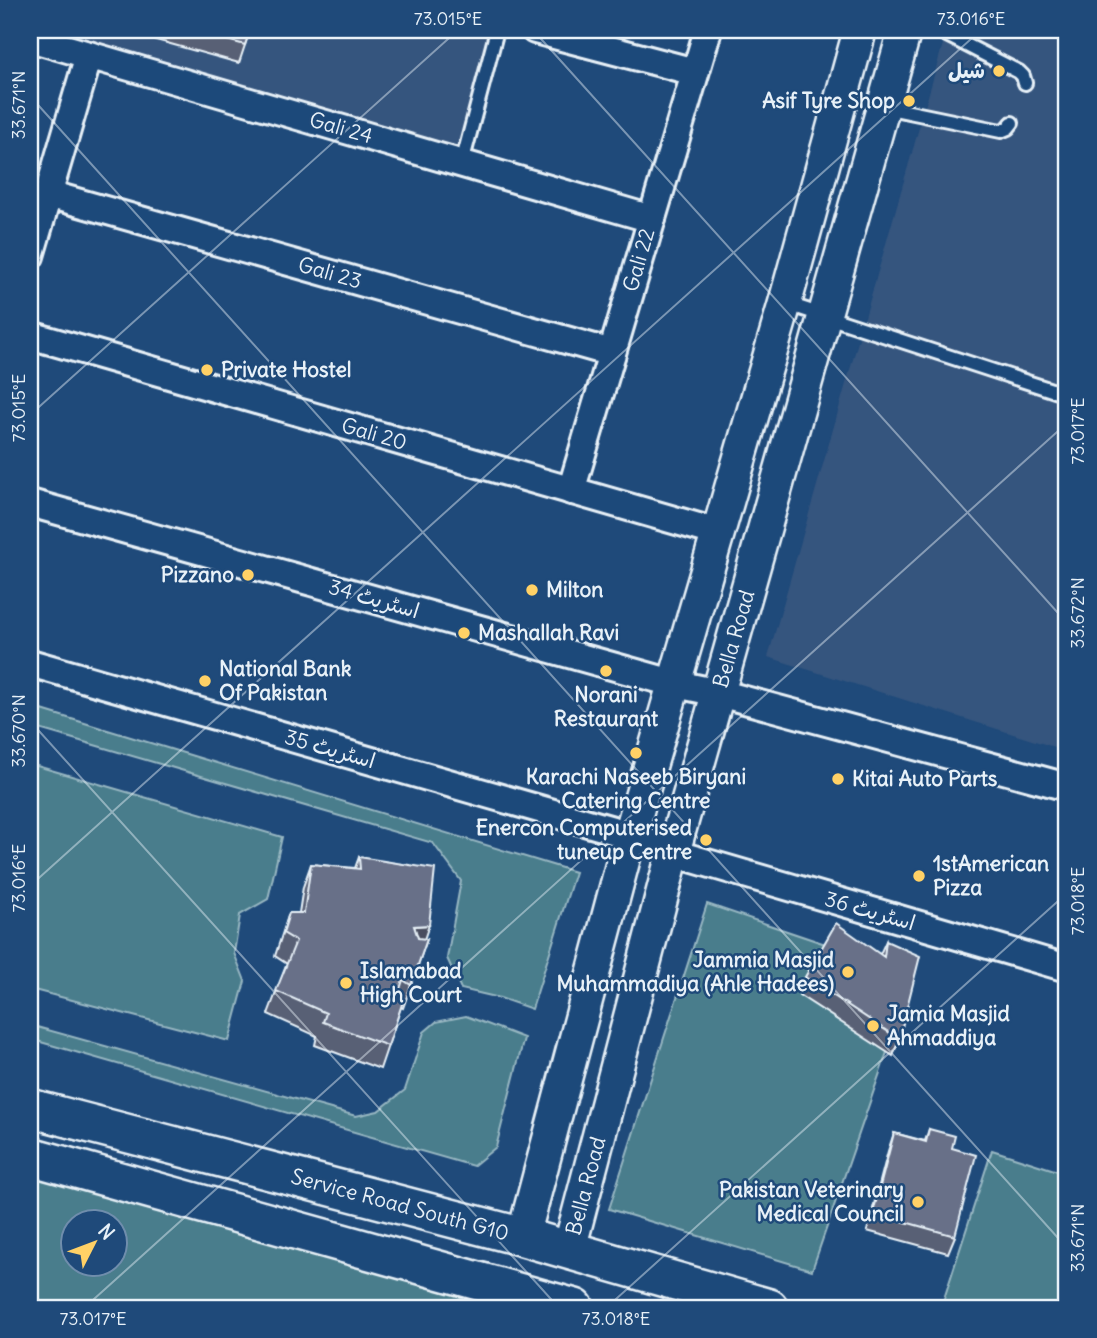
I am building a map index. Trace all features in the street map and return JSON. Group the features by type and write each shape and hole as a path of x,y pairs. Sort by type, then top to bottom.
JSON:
{"main road":[{"name":"Service Road South G10","path":"30,1108 523,1237 769,1308"},
{"path":"30,1156 575,1308"}],"street":[{"path":"535,30 695,72"},
{"name":"Gali 22","path":"572,491 708,30"},
{"name":"Bella Road","path":"523,1237 630,835 785,303 860,30"},
{"name":"Bella Road","path":"569,1250 673,853 905,30"},
{"name":"Gali 24","path":"30,38 652,219"},
{"path":"30,256 89,55"},
{"path":"848,77 887,98"},
{"name":"Gali 23","path":"48,194 612,353"},
{"name":"Gali 20","path":"30,335 719,533"},
{"name":"اسٹریٹ 34","path":"30,503 676,684 719,693 1067,787"},
{"name":"اسٹریٹ 35","path":"30,663 630,835 673,853"},
{"name":"اسٹریٹ 36","path":"673,853 1067,968"}],"lane":[{"path":"462,163 497,30"},
{"path":"937,30 1019,72 1025,83"},
{"path":"887,98 1001,131 1012,123"},
{"path":"785,303 1067,395"}],"shaded area":[{"path":"30,30 490,30 456,152"},
{"path":"947,30 1067,30 1067,751 768,657"},
{"path":"32,707 575,872 532,1009 461,989 447,958 461,881 433,843 32,727"},
{"path":"30,764 282,837 268,899 240,915 234,953 245,981 229,1041 30,989"},
{"path":"707,904 914,974 812,1270 609,1209"},
{"path":"466,1016 524,1038 496,1147 473,1166 30,1039 30,1025 356,1116 378,1111 405,1090 424,1032 436,1022"},
{"path":"992,1150 1067,1174 1067,1308 941,1308"},
{"path":"30,1169 515,1308 30,1308"}],"building":[{"path":"191,30 250,30 245,45"},
{"name":"Islamabad High Court","path":"359,857 435,869 429,925 414,926 418,938 427,939 411,985 403,980 398,995 404,998 388,1046 323,1022 326,1013 276,991 296,941 283,933 289,913 304,913 311,864 360,869"},
{"name":"Jamia Masjid Ahmaddiya","path":"836,923 884,957 886,941 920,956 899,1039 805,977"},
{"name":"Pakistan Veterinary Medical Council","path":"929,1129 955,1136 952,1148 976,1155 955,1236 873,1213 894,1133 926,1142"}],"place":[{"name":"شیل","path":"999,71"},
{"name":"Asif Tyre Shop","path":"909,101"},
{"name":"Private Hostel","path":"207,370"},
{"name":"Pizzano","path":"248,575"},
{"name":"Milton","path":"532,590"},
{"name":"Mashallah Ravi","path":"464,633"},
{"name":"Norani Restaurant","path":"606,671"},
{"name":"National Bank Of Pakistan","path":"205,681"},
{"name":"Karachi Naseeb Biryani Catering Centre","path":"636,753"},
{"name":"Kitai Auto Parts","path":"838,779"},
{"name":"Enercon Computerised tuneup Centre","path":"706,840"},
{"name":"1stAmerican Pizza","path":"919,876"},
{"name":"Jammia Masjid Muhammadiya (Ahle Hadees)","path":"848,972"},
{"name":"Islamabad High Court","path":"346,983"},
{"name":"Jamia Masjid Ahmaddiya","path":"873,1026"},
{"name":"Pakistan Veterinary Medical Council","path":"918,1202"}]}
